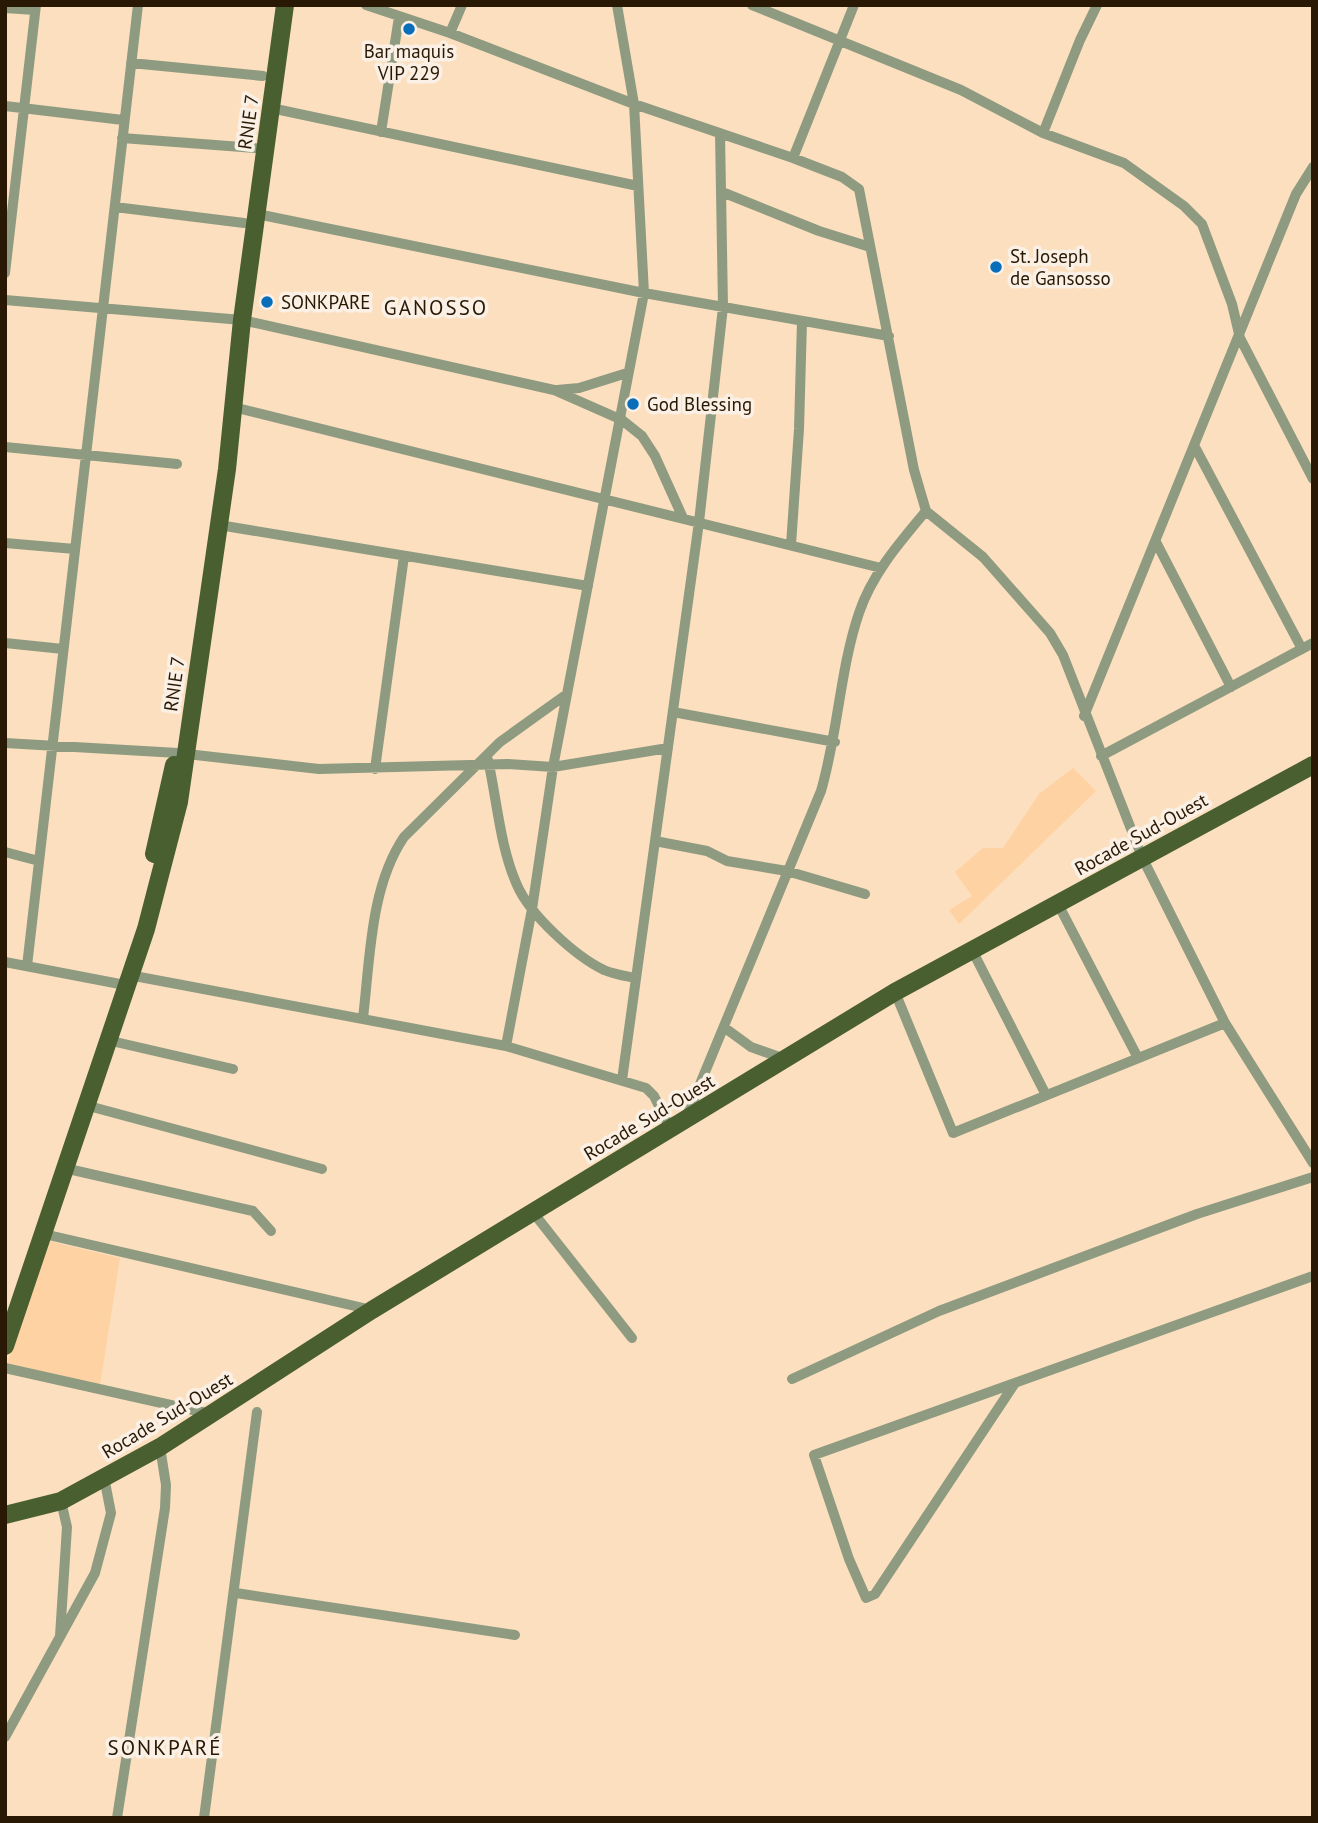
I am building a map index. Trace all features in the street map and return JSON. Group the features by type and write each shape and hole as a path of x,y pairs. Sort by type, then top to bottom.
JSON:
{"main road":[{"name":"RNIE 7","path":"5,1316 124,981 146,929 179,802 182,753 250,218 263,76 274,5"},
{"name":"RNIE 7","path":"250,218 271,108 285,5"},
{"name":"RNIE 7","path":"182,753 219,525 233,407 237,319"},
{"name":"Rocade Sud-Ouest","path":"8,1514 61,1501 160,1447 372,1310 895,992 971,948 1058,904 1313,765"},
{"name":"RNIE 7","path":"5,1346 44,1234 124,981"}],"street":[{"path":"27,966 138,5"},
{"path":"366,5 450,33 634,104 793,158 842,177 859,190 914,470 926,511 984,557 1050,633 1063,655 1084,716 1142,857 1225,1023 1313,1163"},
{"path":"450,33 462,5"},
{"path":"506,1046 533,909 567,694 604,499 622,420 627,373 644,293 634,104 617,5"},
{"path":"752,5 961,90 1043,133 1124,163 1184,206 1202,224 1232,304 1240,338 1313,479"},
{"path":"793,158 854,5"},
{"path":"1043,133 1097,5"},
{"path":"5,8 36,8 5,273"},
{"path":"382,132 399,18"},
{"path":"131,63 263,76"},
{"path":"5,106 123,120"},
{"path":"271,108 639,186"},
{"path":"622,1080 699,523 723,307 720,133"},
{"path":"122,138 255,148"},
{"path":"1084,716 1240,338 1296,194 1313,167"},
{"path":"722,192 819,231 870,247"},
{"path":"114,207 250,218 644,293 889,336"},
{"path":"5,300 237,319 554,390 622,420 650,445 682,518"},
{"path":"791,545 800,429 802,321"},
{"path":"554,390 579,388 627,373"},
{"path":"233,407 881,568"},
{"path":"5,447 177,464"},
{"path":"1101,756 1308,646 1195,447"},
{"path":"5,962 363,1018 506,1046 646,1088 677,1124 725,1028 821,791 835,743 854,630 862,604 881,568 926,511"},
{"path":"219,525 588,586"},
{"path":"1156,542 1231,687"},
{"path":"5,543 75,549"},
{"path":"375,769 404,556"},
{"path":"5,643 63,649"},
{"path":"363,1018 377,911 395,850 474,766 488,759 567,694"},
{"path":"673,712 835,743"},
{"path":"5,743 52,748 182,753 319,769 474,766"},
{"path":"488,759 554,767 668,748"},
{"path":"488,759 516,883 533,909 558,936 595,965 606,971 635,978"},
{"path":"655,841 707,850 732,862 788,871 865,894"},
{"path":"5,852 39,861"},
{"path":"1058,904 1138,1058"},
{"path":"971,948 1046,1095"},
{"path":"895,992 953,1133 1225,1023"},
{"path":"725,1028 751,1047 785,1059"},
{"path":"107,1040 233,1069"},
{"path":"85,1105 322,1169"},
{"path":"64,1168 254,1211 271,1231"},
{"path":"792,1378 939,1311 1197,1214 1313,1177"},
{"path":"532,1211 632,1338"},
{"path":"44,1234 372,1310"},
{"path":"1014,1383 875,1594 866,1598 849,1559 814,1455 1014,1383 1313,1276"},
{"path":"5,1368 212,1414"},
{"path":"204,1818 236,1593 257,1412"},
{"path":"117,1818 165,1508 166,1485 160,1447"},
{"path":"5,1737 91,1581 111,1513 104,1478"},
{"path":"59,1639 67,1527 61,1501"},
{"path":"236,1593 514,1635"}],"shaded area":[{"path":"1073,768 1096,791 959,924 949,910 972,896 955,872 983,848 1003,848 1039,794"},
{"path":"48,1241 120,1258 100,1385 7,1363"}],"place":[{"name":"Bar maquis VIP 229","path":"409,29"},
{"name":"St. Joseph de Gansosso","path":"996,267"},
{"name":"SONKPARE","path":"267,302"},
{"name":"God Blessing","path":"633,404"}],"district":[{"name":"GANOSSO","path":"436,308"},
{"name":"SONKPARÉ","path":"165,1748"}]}
